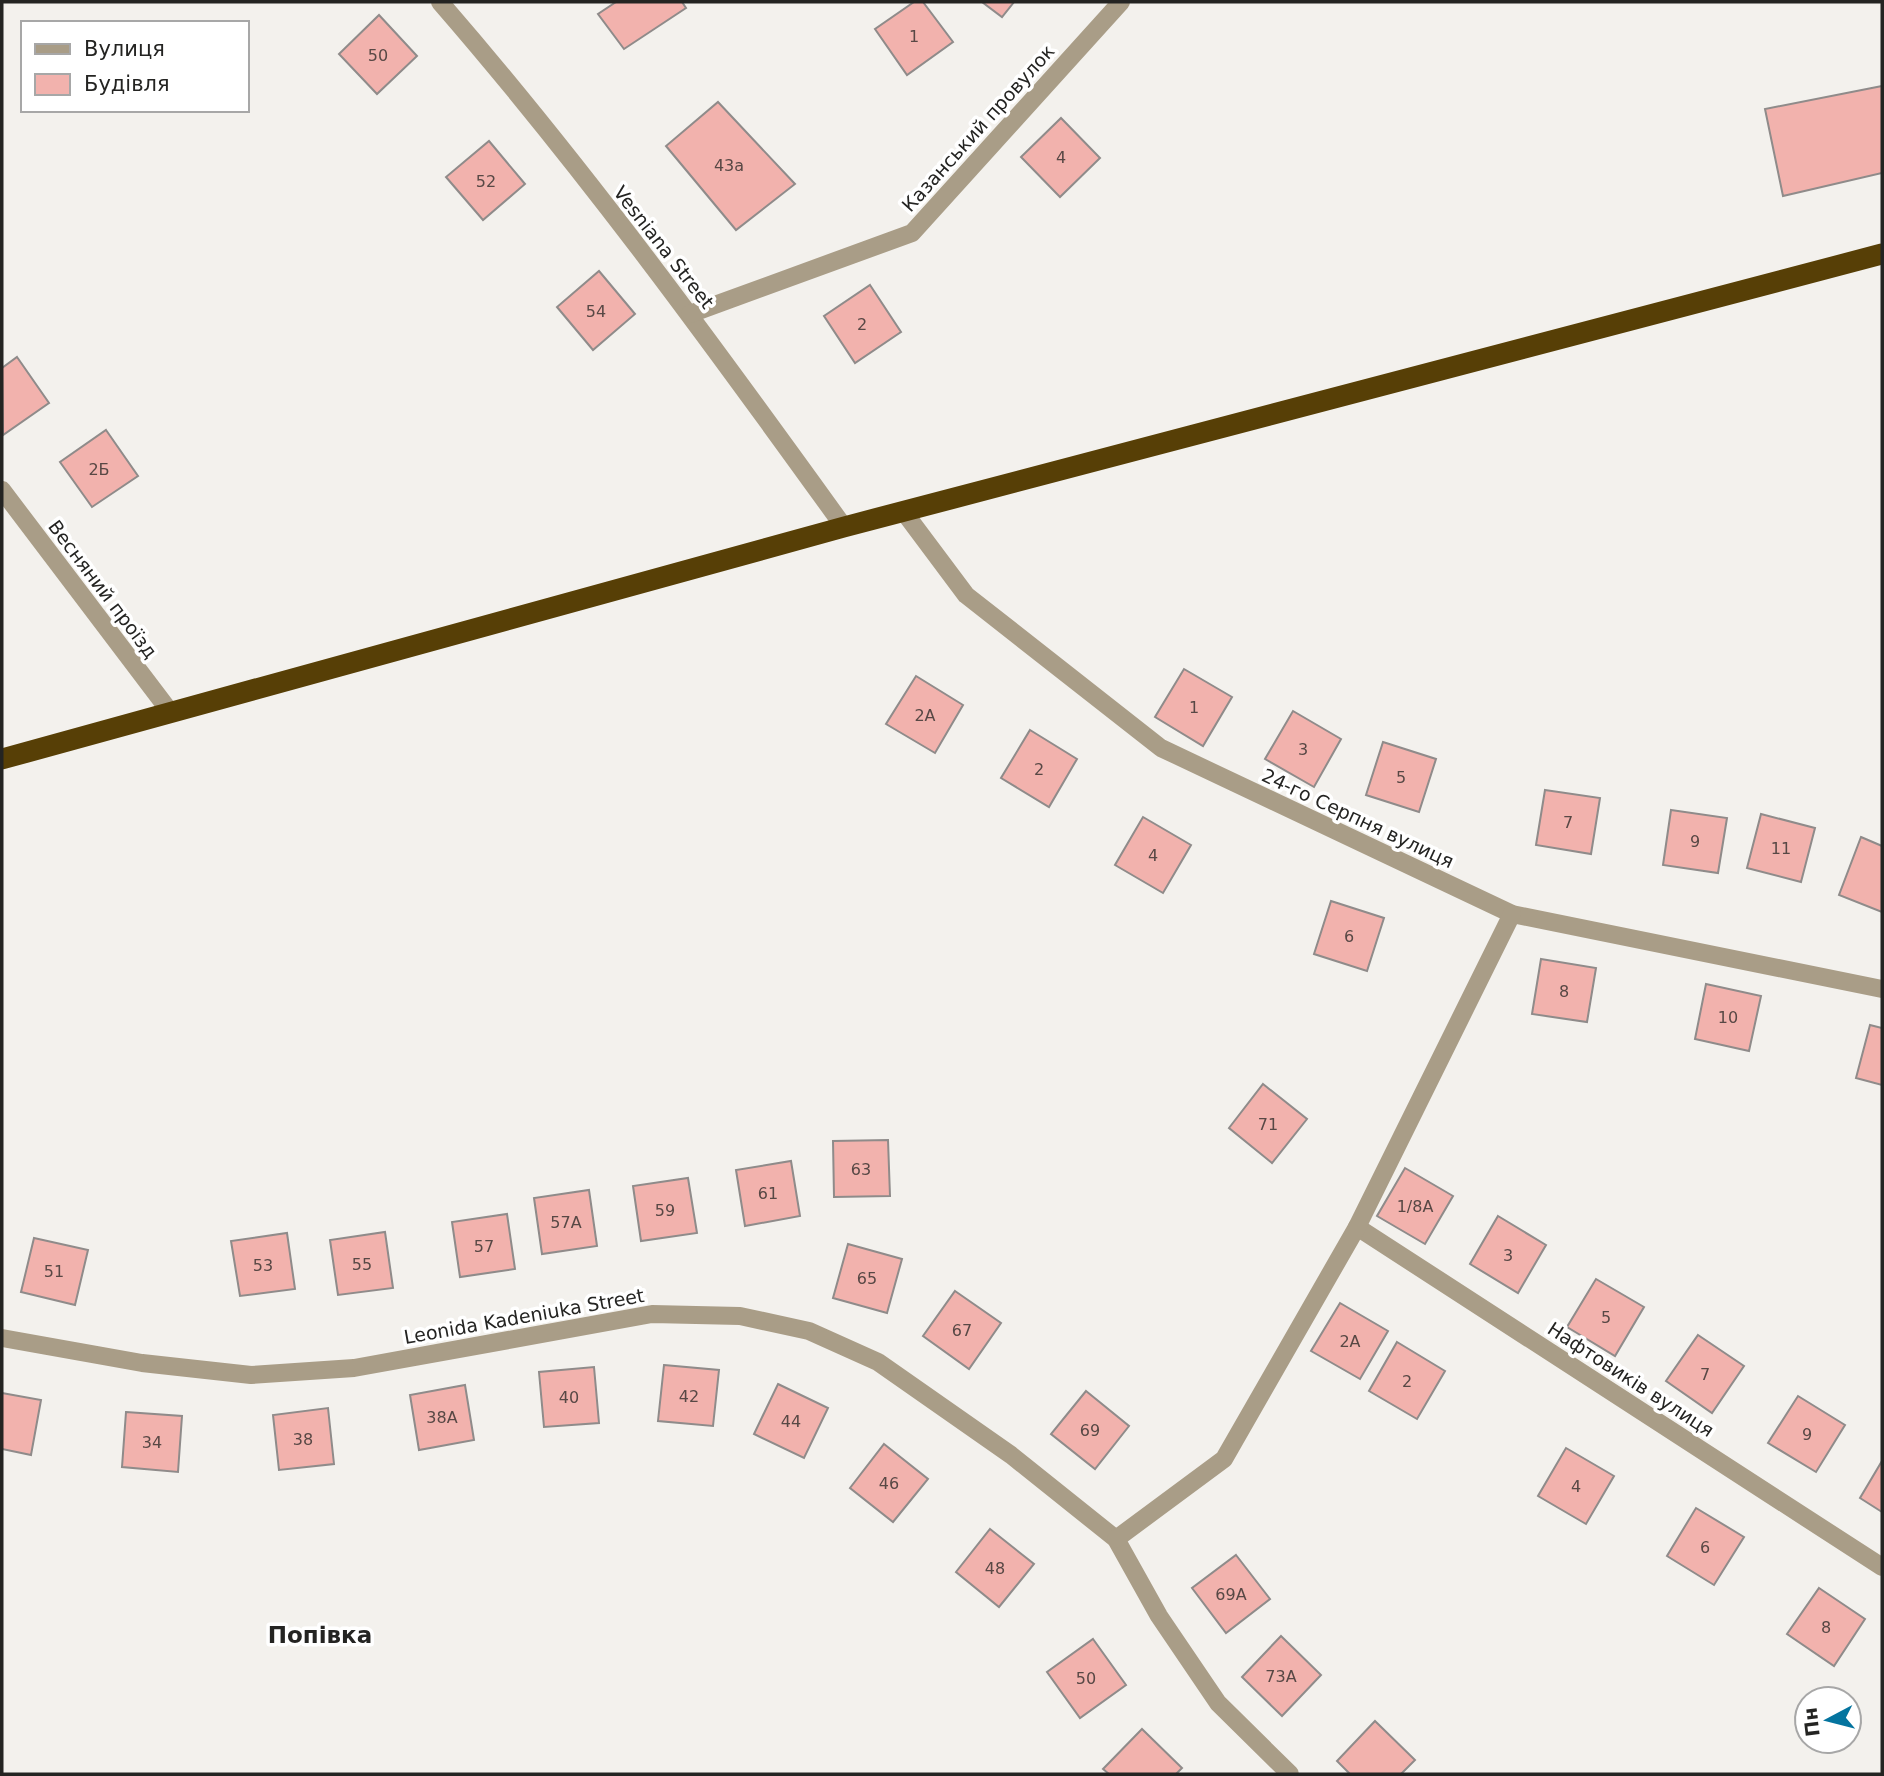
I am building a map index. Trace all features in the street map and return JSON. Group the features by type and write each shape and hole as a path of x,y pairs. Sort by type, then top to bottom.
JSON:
{"highway":[{"path":"2,759 844,527 1882,254"}],"street":[{"name":"Vesniana Street","path":"440,2 509,82 690,314 844,527"},
{"name":"Казанський провулок","path":"690,314 912,233 1121,2"},
{"name":"Весняний проїзд","path":"2,490 170,713"},
{"name":"24-го Серпня вулиця","path":"904,512 966,596 1161,748 1512,914 1882,989"},
{"path":"1116,1539 1224,1459 1357,1227 1512,914"},
{"name":"Нафтовиків вулиця","path":"1357,1227 1882,1567"},
{"name":"Leonida Kadeniuka Street","path":"2,1338 142,1363 251,1375 354,1368 652,1314 740,1316 808,1331 878,1362 1011,1455 1116,1539 1159,1616 1218,1703 1290,1774"}],"building":[{"path":"616,2 682,2 686,8 624,49 598,14"},
{"path":"914,2 923,2 953,42 907,75 875,29"},
{"path":"982,2 1014,2 1002,17"},
{"path":"379,15 417,56 377,94 339,54"},
{"path":"1882,86 1882,173 1783,196 1765,109"},
{"path":"718,102 795,184 736,230 666,146"},
{"path":"1061,118 1100,158 1060,197 1021,157"},
{"path":"489,141 525,184 483,220 446,177"},
{"path":"599,271 635,314 593,350 557,307"},
{"path":"870,285 901,332 855,363 824,316"},
{"path":"17,357 49,403 3,435 2,368"},
{"path":"106,430 138,476 92,507 60,462"},
{"path":"1184,669 1232,697 1203,746 1155,717"},
{"path":"916,676 963,705 935,753 886,724"},
{"path":"1293,711 1341,739 1314,787 1265,759"},
{"path":"1030,730 1077,759 1049,807 1001,778"},
{"path":"1383,742 1436,759 1419,812 1366,795"},
{"path":"1545,790 1600,798 1591,854 1536,845"},
{"path":"1671,810 1727,818 1718,873 1663,865"},
{"path":"1761,814 1815,828 1801,882 1747,868"},
{"path":"1143,817 1191,845 1163,893 1115,865"},
{"path":"1861,837 1882,846 1882,912 1839,895"},
{"path":"1331,901 1384,918 1367,971 1314,954"},
{"path":"1541,959 1596,968 1587,1022 1532,1014"},
{"path":"1706,984 1761,996 1749,1051 1695,1039"},
{"path":"1870,1025 1882,1028 1882,1085 1856,1078"},
{"path":"1263,1084 1307,1119 1272,1163 1229,1128"},
{"path":"888,1140 890,1196 834,1197 833,1141"},
{"path":"791,1161 800,1216 745,1226 736,1170"},
{"path":"1405,1168 1453,1196 1425,1244 1377,1216"},
{"path":"688,1178 697,1233 641,1241 633,1186"},
{"path":"589,1190 597,1246 542,1254 534,1198"},
{"path":"507,1214 515,1269 460,1277 452,1222"},
{"path":"1498,1216 1546,1245 1518,1293 1470,1264"},
{"path":"385,1232 393,1288 338,1295 330,1240"},
{"path":"287,1233 295,1289 240,1296 231,1241"},
{"path":"34,1238 88,1250 75,1305 21,1292"},
{"path":"848,1244 902,1259 887,1313 833,1298"},
{"path":"1596,1279 1644,1307 1615,1356 1567,1327"},
{"path":"955,1291 1001,1323 969,1369 923,1336"},
{"path":"1340,1303 1388,1331 1360,1379 1311,1351"},
{"path":"1698,1335 1744,1366 1712,1413 1666,1381"},
{"path":"1397,1342 1445,1371 1417,1419 1369,1391"},
{"path":"664,1365 719,1370 713,1426 658,1421"},
{"path":"594,1367 599,1423 544,1427 539,1372"},
{"path":"778,1384 828,1408 804,1458 754,1434"},
{"path":"465,1385 474,1440 419,1450 410,1395"},
{"path":"1086,1391 1129,1426 1095,1469 1051,1434"},
{"path":"2,1393 41,1400 31,1455 2,1449"},
{"path":"1798,1396 1845,1425 1816,1472 1768,1443"},
{"path":"328,1408 334,1464 279,1470 273,1415"},
{"path":"126,1412 182,1416 178,1472 122,1467"},
{"path":"884,1444 928,1479 893,1522 850,1488"},
{"path":"1566,1448 1614,1476 1586,1524 1538,1496"},
{"path":"1882,1461 1882,1512 1860,1498"},
{"path":"1696,1508 1744,1537 1714,1585 1667,1556"},
{"path":"990,1529 1034,1564 999,1607 956,1572"},
{"path":"1236,1555 1270,1599 1226,1633 1192,1588"},
{"path":"1819,1588 1865,1619 1834,1666 1787,1634"},
{"path":"1281,1636 1321,1675 1282,1716 1242,1677"},
{"path":"1093,1639 1126,1685 1080,1718 1047,1672"},
{"path":"1375,1721 1415,1760 1401,1774 1350,1774 1337,1761"},
{"path":"1142,1729 1182,1768 1176,1774 1109,1774 1103,1769"}],"district":[{"name":"Попівка","path":"320,1635"}]}
